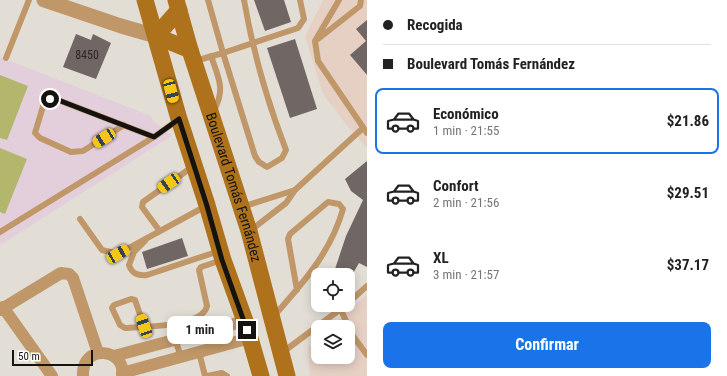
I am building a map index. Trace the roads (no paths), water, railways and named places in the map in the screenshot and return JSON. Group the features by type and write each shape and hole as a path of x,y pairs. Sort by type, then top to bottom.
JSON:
{"main road":[{"path":"145,0 179,119 221,255 245,321 261,376"},
{"path":"156,36 177,5"},
{"name":"Boulevard Tomás Fernández","path":"177,5 249,231 271,320 287,376"},
{"path":"156,36 192,56"}],"street":[{"path":"44,0 156,36"},
{"path":"52,376 2,308 61,273 69,274 73,278 98,353"},
{"path":"114,356 245,321"},
{"path":"83,376 83,368 88,359 98,353 105,352 114,356 122,366 122,374 250,338"}],"lane":[{"path":"6,58 29,0"},
{"path":"208,0 255,156 259,162 267,166 282,158 286,150 272,112 252,44 244,0"},
{"path":"192,56 211,56 223,53 298,28 304,19 300,0"},
{"path":"249,231 286,203 296,190 365,130 318,61 315,41 339,0"},
{"path":"315,41 363,3"},
{"path":"211,56 219,78 221,95 220,101 212,114"},
{"path":"124,125 83,151 75,152 70,152 40,138 35,133 44,102 53,98 124,125 154,137"},
{"path":"0,232 154,137 179,119"},
{"path":"159,230 142,207 143,202 194,166"},
{"path":"241,208 296,190"},
{"path":"271,320 297,290 329,245 339,224 343,208 339,204 328,202 290,234 288,239 297,290"},
{"path":"80,219 102,250 108,253 118,254 159,230 207,206"},
{"path":"152,234 131,258 131,269 140,276 221,255"},
{"path":"144,326 135,300 131,299 114,305 112,308 120,325 125,328 167,326 199,317 206,311 208,306 199,270 201,267 221,255"},
{"path":"355,297 367,286"},
{"path":"281,354 338,312"},
{"path":"342,312 353,336 367,355"},
{"path":"199,317 204,332"},
{"path":"175,339 181,357"},
{"path":"199,352 206,376 222,373 227,376"}]}
